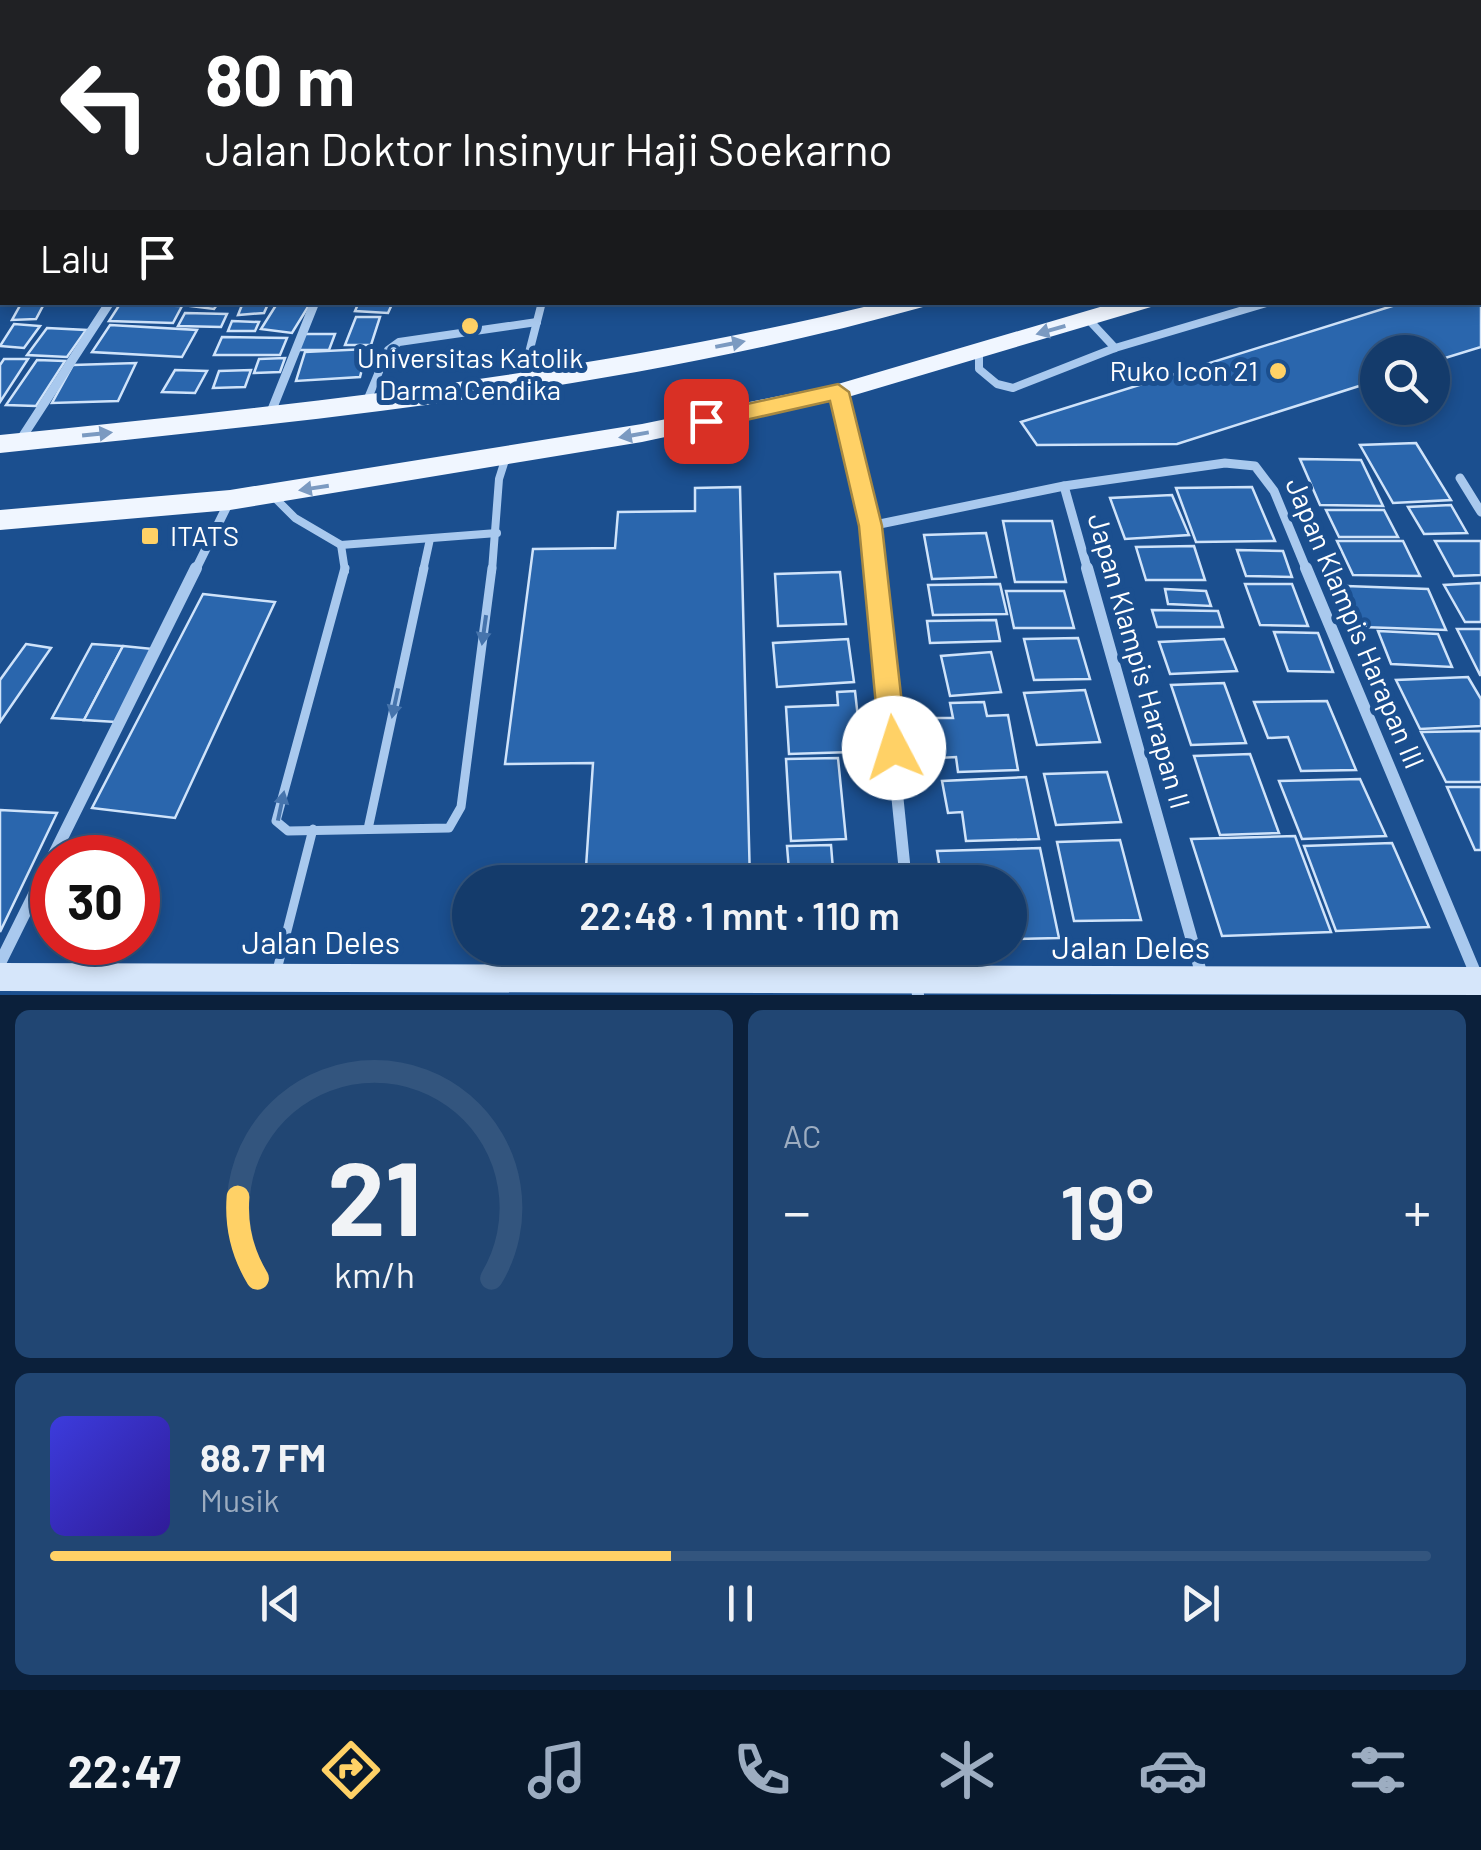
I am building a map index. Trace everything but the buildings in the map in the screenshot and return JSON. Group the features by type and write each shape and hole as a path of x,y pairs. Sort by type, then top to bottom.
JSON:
{"main road":[{"path":"10,442 269,416 522,380 820,326 904,305"},
{"path":"0,520 272,495 769,408 838,392 1134,305"}],"street":[{"path":"10,442 108,305"},
{"path":"269,416 314,305"},
{"path":"838,392 870,526 904,865"},
{"name":"Japan Klampis Harapan III","path":"1064,486 1226,463 1255,466 1266,477 1480,981"},
{"path":"1460,478 1481,512"},
{"name":"Japan Klampis Harapan II","path":"870,526 1064,486 1204,983"},
{"path":"0,963 230,500"},
{"name":"Jalan Deles","path":"0,977 918,989 1480,981"}],"lane":[{"path":"522,380 541,305"},
{"path":"1227,305 1233,312"},
{"path":"979,351 979,369 998,384 1014,388 1115,348 1259,305"},
{"path":"1088,319 1115,348"},
{"path":"366,403 388,350 399,342 537,322"},
{"path":"341,546 344,571 276,821 288,831 449,828 457,819 497,534 499,479 506,457"},
{"path":"272,495 296,518 341,546 497,534"},
{"path":"368,829 430,539"},
{"path":"276,978 313,829"}],"place":[{"name":"Universitas Katolik Darma Cendika","path":"470,326"},
{"name":"Ruko Icon 21","path":"1278,371"},
{"name":"ITATS","path":"150,536"}],"route":[{"path":"706,421 838,392 870,526 894,748"}]}
